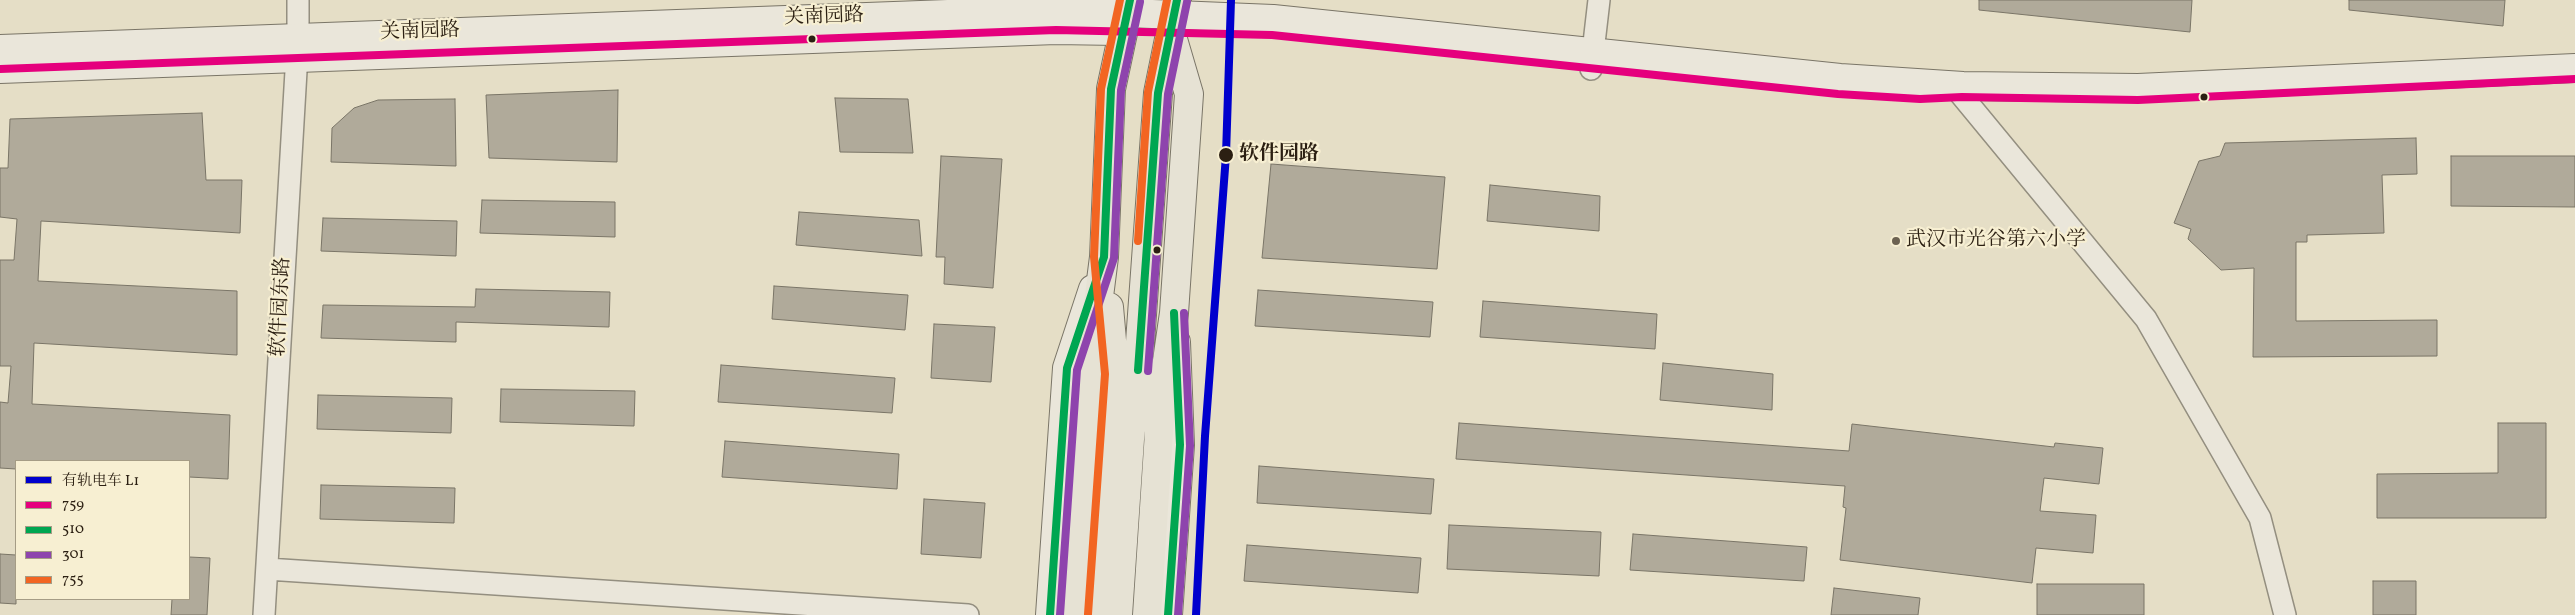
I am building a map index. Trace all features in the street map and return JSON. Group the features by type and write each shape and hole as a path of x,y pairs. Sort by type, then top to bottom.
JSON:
{"main road":[{"name":"关南园路","path":"0,69 297,47 1056,10 1174,16 1272,35 1592,61 1838,94 1920,99 1958,91 2138,88 2575,68"},
{"path":"1098,615 1108,438 1115,374 1104,257 1111,89 1127,15"},
{"path":"1147,615 1161,402 1174,313 1189,94 1174,16"},
{"path":"1072,615 1108,438 1138,370 1158,93 1174,16"},
{"name":"关南园路","path":"0,49 297,47"},
{"name":"关南园路","path":"1958,91 2138,100 2575,79"},
{"path":"1050,615 1067,368 1104,257"},
{"path":"1168,615 1180,446 1174,313"},
{"path":"1108,438 1118,615"}],"street":[{"name":"软件园东路","path":"264,615 297,47 298,0"},
{"path":"1592,61 1599,0"},
{"path":"1958,91 2146,319 2260,518 2285,615"},
{"path":"267,569 968,615"}],"building":[{"path":"1979,0 2192,0 2190,32 1979,10"},
{"path":"2349,0 2505,0 2503,26 2349,10"},
{"path":"618,90 617,162 489,158 486,95"},
{"path":"835,98 908,99 913,153 840,152"},
{"path":"455,99 456,166 331,162 332,128 354,108 378,100"},
{"path":"202,113 206,180 242,180 240,233 41,221 38,281 237,291 237,355 34,343 32,404 230,415 228,479 190,477 190,460 15,460 15,469 0,468 0,402 8,403 11,366 0,366 0,260 14,260 17,219 0,217 0,168 8,168 10,119"},
{"path":"2416,138 2417,174 2382,175 2384,233 2307,235 2307,242 2296,242 2296,321 2437,320 2437,356 2253,357 2254,268 2221,270 2188,239 2191,229 2174,223 2199,161 2220,156 2225,143"},
{"path":"941,156 1002,159 993,288 944,284 945,257 936,257"},
{"path":"2451,156 2575,156 2575,207 2451,206"},
{"path":"1271,164 1445,177 1437,269 1262,258"},
{"path":"1490,185 1600,196 1599,231 1487,221"},
{"path":"482,200 615,202 615,237 480,233"},
{"path":"799,212 919,220 922,256 796,245"},
{"path":"323,218 457,221 456,256 321,251"},
{"path":"774,286 908,295 905,330 772,319"},
{"path":"476,289 610,292 609,327 456,322 456,342 321,338 323,305 475,307"},
{"path":"1258,290 1433,302 1430,337 1255,326"},
{"path":"1483,301 1657,314 1655,349 1480,337"},
{"path":"934,324 995,327 991,382 931,378"},
{"path":"1663,363 1773,374 1772,410 1660,400"},
{"path":"721,365 895,378 892,413 718,402"},
{"path":"501,389 635,391 634,426 500,422"},
{"path":"318,395 452,398 451,433 317,429"},
{"path":"1459,423 1849,451 1852,424 2054,447 2055,443 2103,448 2099,484 2044,478 2040,511 2096,515 2093,553 2036,548 2032,583 1840,560 1846,508 1843,507 1845,486 1456,459"},
{"path":"2498,423 2546,423 2546,518 2377,518 2377,474 2498,473"},
{"path":"725,441 899,454 897,489 722,477"},
{"path":"1259,466 1434,479 1431,514 1257,503"},
{"path":"321,485 455,488 454,523 320,519"},
{"path":"924,499 985,503 981,558 921,554"},
{"path":"1449,525 1601,532 1599,576 1447,569"},
{"path":"1633,534 1807,547 1804,581 1630,570"},
{"path":"1247,545 1421,558 1418,593 1244,581"},
{"path":"0,554 15,555 16,604 0,603"},
{"path":"190,557 210,558 207,615 171,615 172,600 190,600"},
{"path":"2373,581 2416,581 2416,615 2373,615"},
{"path":"2037,584 2144,584 2144,615 2037,615"},
{"path":"1834,588 1920,598 1918,615 1831,615"}],"tram line":[{"name":"L1","path":"1196,615 1205,436 1226,155 1231,0"}],"transit line":[{"name":"755","path":"1088,614 1105,374 1094,257 1101,89 1120,0"},
{"name":"510","path":"1050,615 1067,368 1104,257 1111,89 1130,0"},
{"name":"755","path":"1138,241 1148,92 1167,0"},
{"name":"510","path":"1138,370 1158,93 1177,0"},
{"name":"301","path":"1060,615 1077,370 1114,258 1121,90 1140,2"},
{"name":"301","path":"1148,371 1168,94 1187,2"},
{"name":"759","path":"0,69 1056,30 1272,35 1838,94 1920,99 1962,97 2138,100 2575,79"},
{"name":"510","path":"1168,615 1180,445 1174,313"},
{"name":"301","path":"1178,615 1190,446 1184,313"}],"place":[{"name":"软件园路","path":"1226,155"},
{"name":"武汉市光谷第六小学","path":"1896,241"}]}
